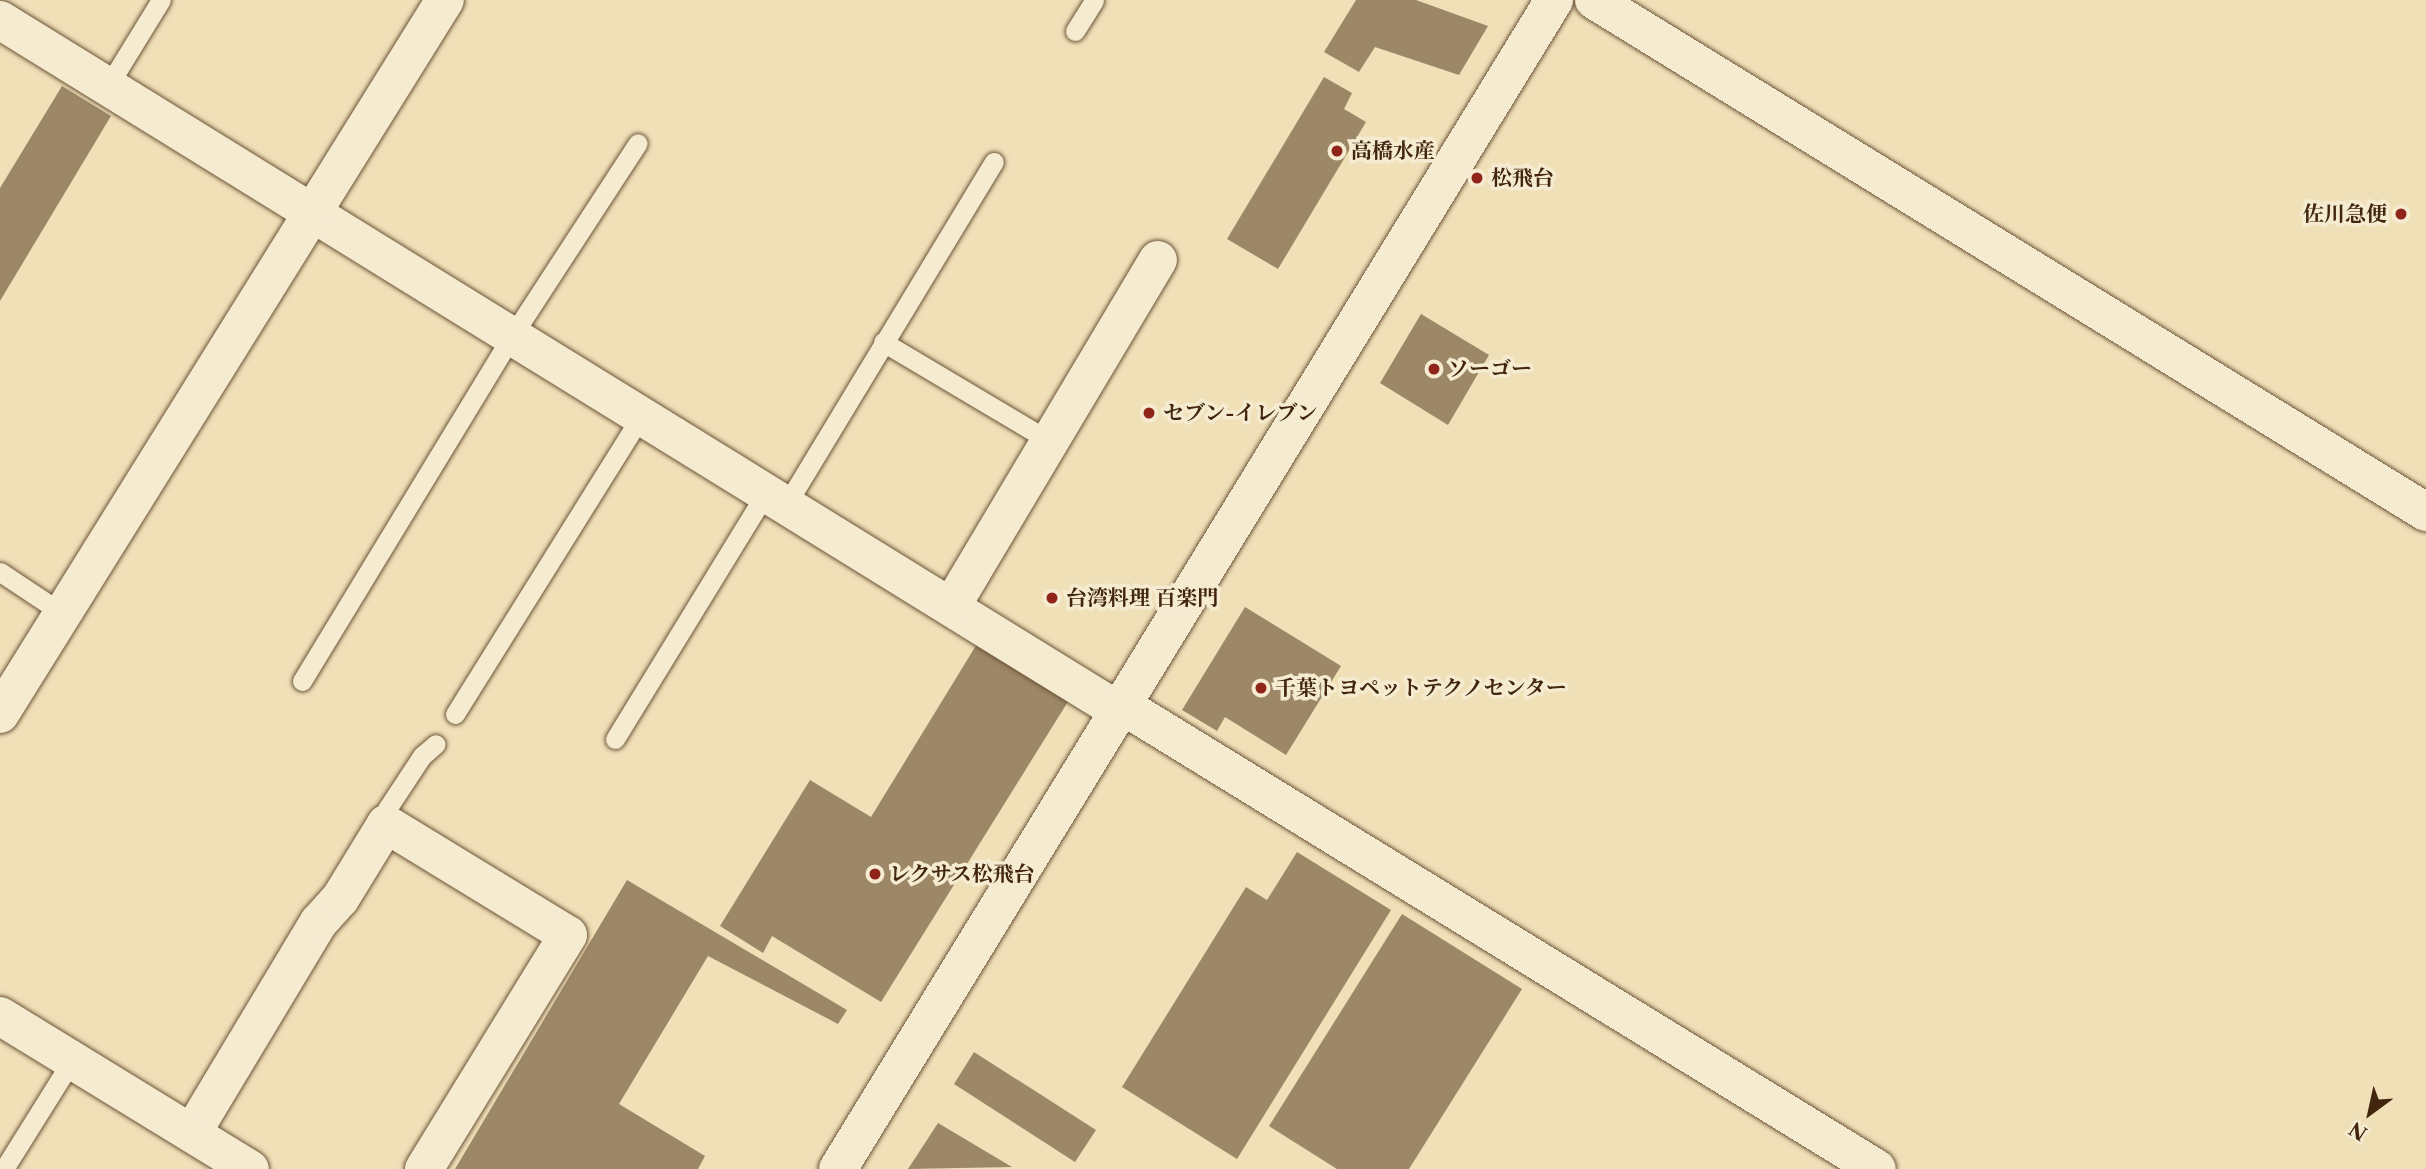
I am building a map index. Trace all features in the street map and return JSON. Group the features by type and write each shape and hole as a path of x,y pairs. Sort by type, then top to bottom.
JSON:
{"street":[{"path":"0,713 445,0"},
{"path":"838,1169 1118,707 1554,0"},
{"path":"1594,0 2426,512"},
{"path":"0,20 951,607 1877,1169"},
{"path":"951,607 1158,260"},
{"path":"192,1133 319,922 340,899 386,824 568,935 424,1169"},
{"path":"0,1016 250,1169"}],"lane":[{"path":"108,86 161,0"},
{"path":"1075,31 1094,0"},
{"path":"302,681 512,336 638,144"},
{"path":"615,739 883,342 994,162"},
{"path":"883,342 1050,441"},
{"path":"456,714 641,416"},
{"path":"0,572 62,613"},
{"path":"386,824 387,809 422,756 436,744"},
{"path":"4,1169 72,1060"}],"building":[{"path":"1356,0 1416,0 1488,26 1459,75 1375,47 1359,72 1324,52"},
{"path":"1324,77 1352,93 1344,109 1366,122 1278,269 1227,239"},
{"path":"62,86 111,116 0,301 0,188"},
{"name":"ソーゴー","path":"1421,314 1489,355 1448,425 1380,383"},
{"name":"千葉トヨペットテクノセンター","path":"1245,607 1341,666 1286,755 1225,717 1217,731 1182,710"},
{"path":"980,639 1074,692 881,1002 772,936 763,953 720,926 810,780 871,817"},
{"path":"1297,852 1391,910 1237,1159 1122,1087 1246,887 1267,900"},
{"path":"627,880 847,1010 838,1024 708,956 619,1104 705,1156 698,1169 455,1169"},
{"path":"1402,914 1522,989 1409,1169 1337,1169 1269,1126"},
{"path":"974,1052 1096,1130 1075,1162 954,1084"},
{"path":"938,1123 1012,1167 908,1169"}],"place":[{"name":"高橋水産","path":"1337,151"},
{"name":"松飛台","path":"1477,178"},
{"name":"佐川急便","path":"2401,214"},
{"name":"ソーゴー","path":"1434,369"},
{"name":"セブン-イレブン","path":"1149,413"},
{"name":"台湾料理 百楽門","path":"1052,598"},
{"name":"千葉トヨペットテクノセンター","path":"1261,688"},
{"name":"レクサス松飛台","path":"875,874"}]}
